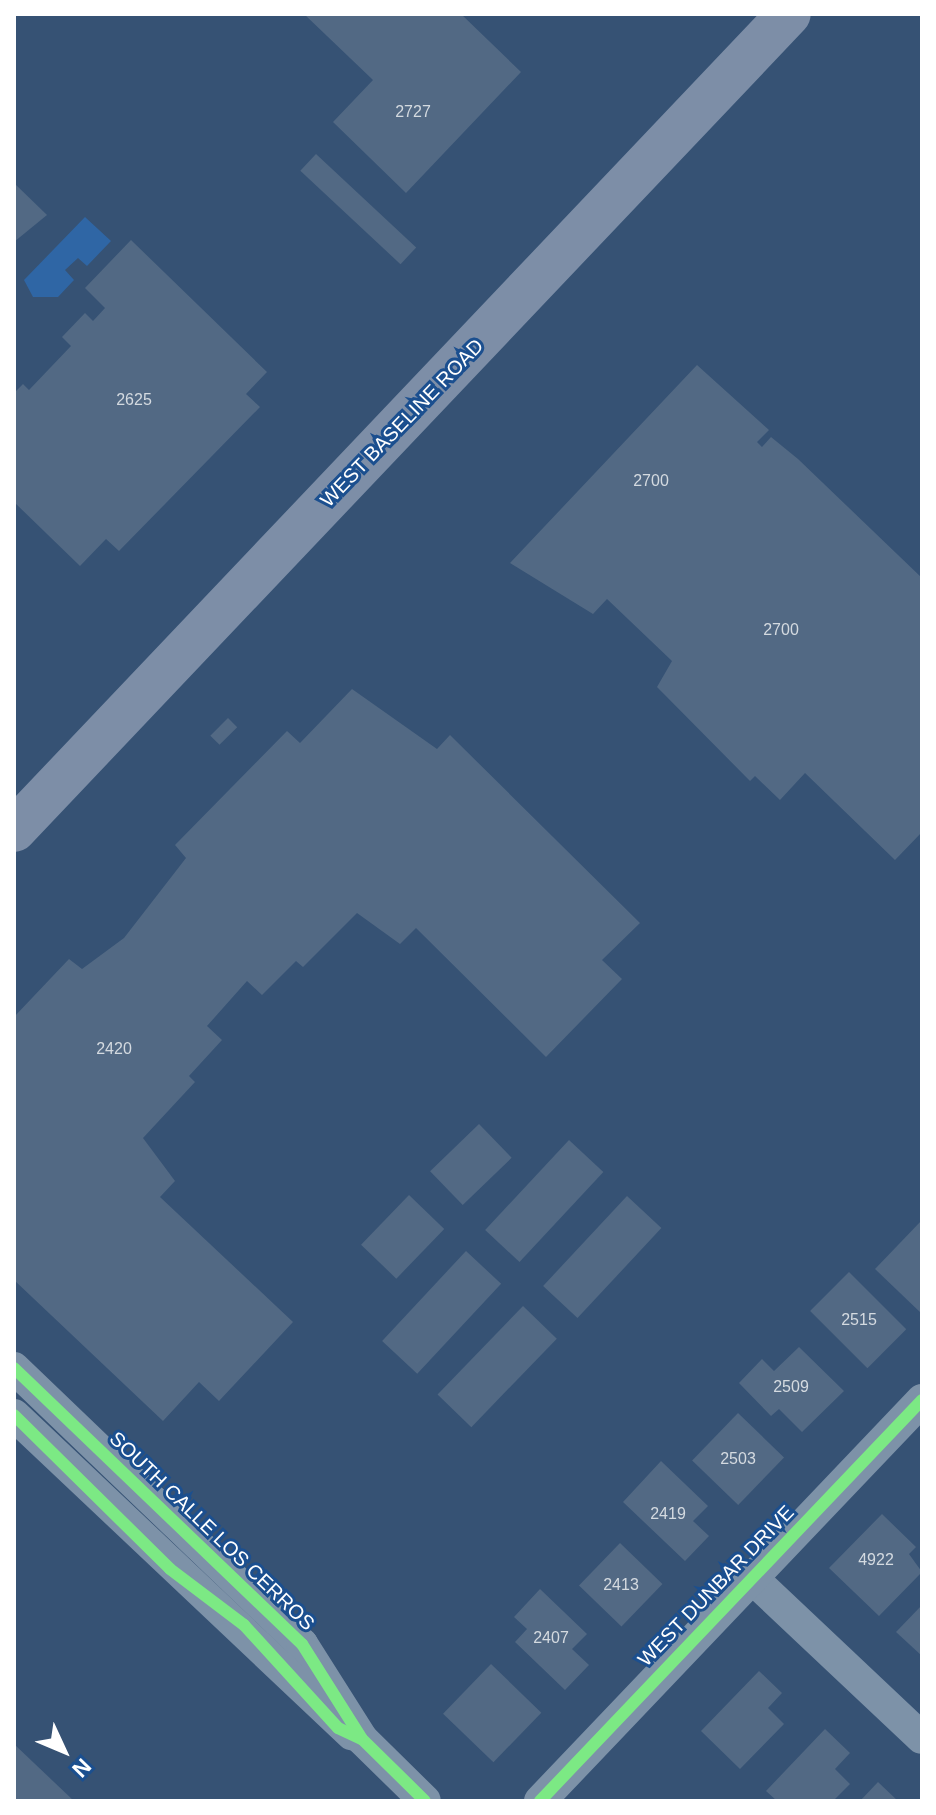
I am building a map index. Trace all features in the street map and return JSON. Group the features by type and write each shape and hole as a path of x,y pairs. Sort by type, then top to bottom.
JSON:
{"main road":[{"name":"WEST BASELINE ROAD","path":"14,830 789,14"}],"street":[{"name":"SOUTH CALLE LOS CERROS","path":"14,1368 302,1644 362,1739 425,1801"},
{"name":"WEST DUNBAR DRIVE","path":"540,1801 922,1400"},
{"path":"55,1408 77,1476 119,1497 152,1526 177,1526"},
{"name":"SOUTH CALLE LOS CERROS","path":"14,1415 170,1569 244,1625 338,1728 362,1739"},
{"path":"752,1578 922,1738"}],"shaded area":[{"path":"85,217 111,241 87,266 78,258 65,270 74,280 58,297 33,297 24,280"}],"building":[{"path":"304,14 461,14 521,72 406,193 333,122 373,80"},
{"path":"316,154 416,247 401,264 300,171"},
{"path":"14,183 47,215 14,242"},
{"path":"131,240 267,372 246,394 260,407 119,551 106,539 80,566 14,502 14,393 23,384 29,390 71,346 62,337 85,313 93,321 105,308 85,288"},
{"path":"697,365 769,430 757,442 762,447 771,437 798,459 922,578 922,832 895,860 805,773 780,800 755,776 750,781 657,687 672,661 607,599 593,614 510,563"},
{"path":"352,689 437,749 450,735 640,923 602,960 622,979 546,1057 416,928 400,944 357,913 303,967 296,961 262,995 247,981 207,1026 222,1040 189,1076 195,1082 143,1138 175,1181 160,1197 293,1322 219,1401 199,1382 163,1421 14,1280 14,1017 69,959 82,969 124,938 186,858 175,845 287,731 300,743"},
{"path":"228,718 237,727 220,745 210,736"},
{"path":"479,1124 512,1158 463,1205 430,1171"},
{"path":"569,1140 603,1172 519,1262 485,1230"},
{"path":"409,1195 444,1229 396,1279 361,1245"},
{"path":"627,1196 661,1228 577,1318 543,1286"},
{"path":"922,1220 922,1314 875,1269"},
{"path":"466,1251 501,1284 417,1374 382,1341"},
{"path":"849,1272 906,1329 867,1368 810,1311"},
{"path":"523,1306 557,1339 471,1427 438,1394"},
{"path":"799,1347 844,1391 802,1432 779,1409 771,1416 739,1383 762,1359 774,1371"},
{"path":"738,1413 784,1457 738,1505 692,1460"},
{"path":"661,1461 708,1506 693,1521 709,1536 685,1561 623,1502"},
{"path":"882,1514 916,1547 909,1554 922,1572 879,1616 829,1568"},
{"path":"620,1543 662,1584 621,1626 579,1585"},
{"path":"540,1589 587,1634 572,1649 589,1665 565,1690 515,1642 527,1629 514,1617"},
{"path":"922,1605 922,1656 896,1632"},
{"path":"491,1664 541,1713 493,1762 443,1714"},
{"path":"759,1671 782,1693 768,1708 784,1724 740,1769 701,1731"},
{"path":"825,1729 850,1753 835,1769 850,1784 833,1801 777,1801 766,1791"},
{"path":"14,1744 74,1801 14,1801"},
{"path":"878,1782 898,1801 860,1801"}],"cycle path":[{"path":"14,1368 302,1644 362,1739 425,1801"},
{"path":"540,1801 922,1400"},
{"path":"14,1415 170,1569 244,1625 338,1728 362,1739"}]}
